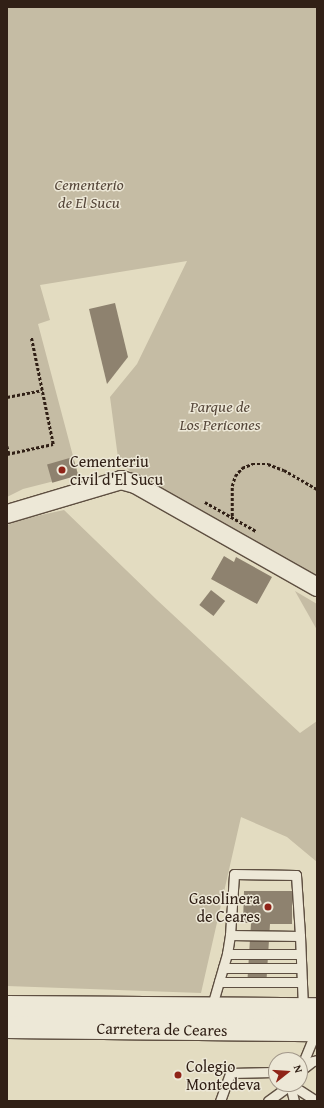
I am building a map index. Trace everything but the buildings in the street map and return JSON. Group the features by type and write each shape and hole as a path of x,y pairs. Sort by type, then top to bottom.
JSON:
{"main road":[{"name":"Carretera de Ceares","path":"7,1007 211,1009 313,1019"},
{"name":"Carretera de Ceares","path":"7,1027 313,1019"}],"street":[{"path":"7,514 121,480 135,484 317,587"},
{"path":"7,1032 38,1027"}],"lane":[{"path":"211,1009 227,954 230,935 234,874 296,875 302,982 313,1019 305,1052"},
{"path":"230,935 300,936"},
{"path":"227,954 300,954"},
{"path":"223,968 301,968"},
{"path":"219,982 302,982"},
{"path":"308,1065 317,1060"},
{"path":"220,1101 230,1073 268,1072"},
{"path":"268,1101 280,1092"},
{"path":"302,1092 316,1101"}],"path":[{"path":"7,446 8,453 53,444 31,337"},
{"path":"7,397 42,390"},
{"path":"233,539 232,486 235,476 242,468 252,464 268,464 284,470 317,489"}],"green space":[{"name":"Parque de Los Pericones","path":"7,7 317,7 317,581 136,478 118,458 110,397 137,364 187,261 40,285 50,320 38,324 78,475 23,489 7,497"},
{"path":"64,510 157,600 300,733 317,721 317,862 287,837 241,817 201,993 7,986 7,525 23,519"},
{"path":"295,591 317,604 317,630"}],"place":[{"name":"Cementeriu civil d'El Sucu","path":"62,470"},
{"name":"Gasolinera de Ceares","path":"268,907"},
{"name":"Colegio Montedeva","path":"178,1075"}],"park label":[{"name":"Cementerio de El Sucu","path":"89,193"}]}
